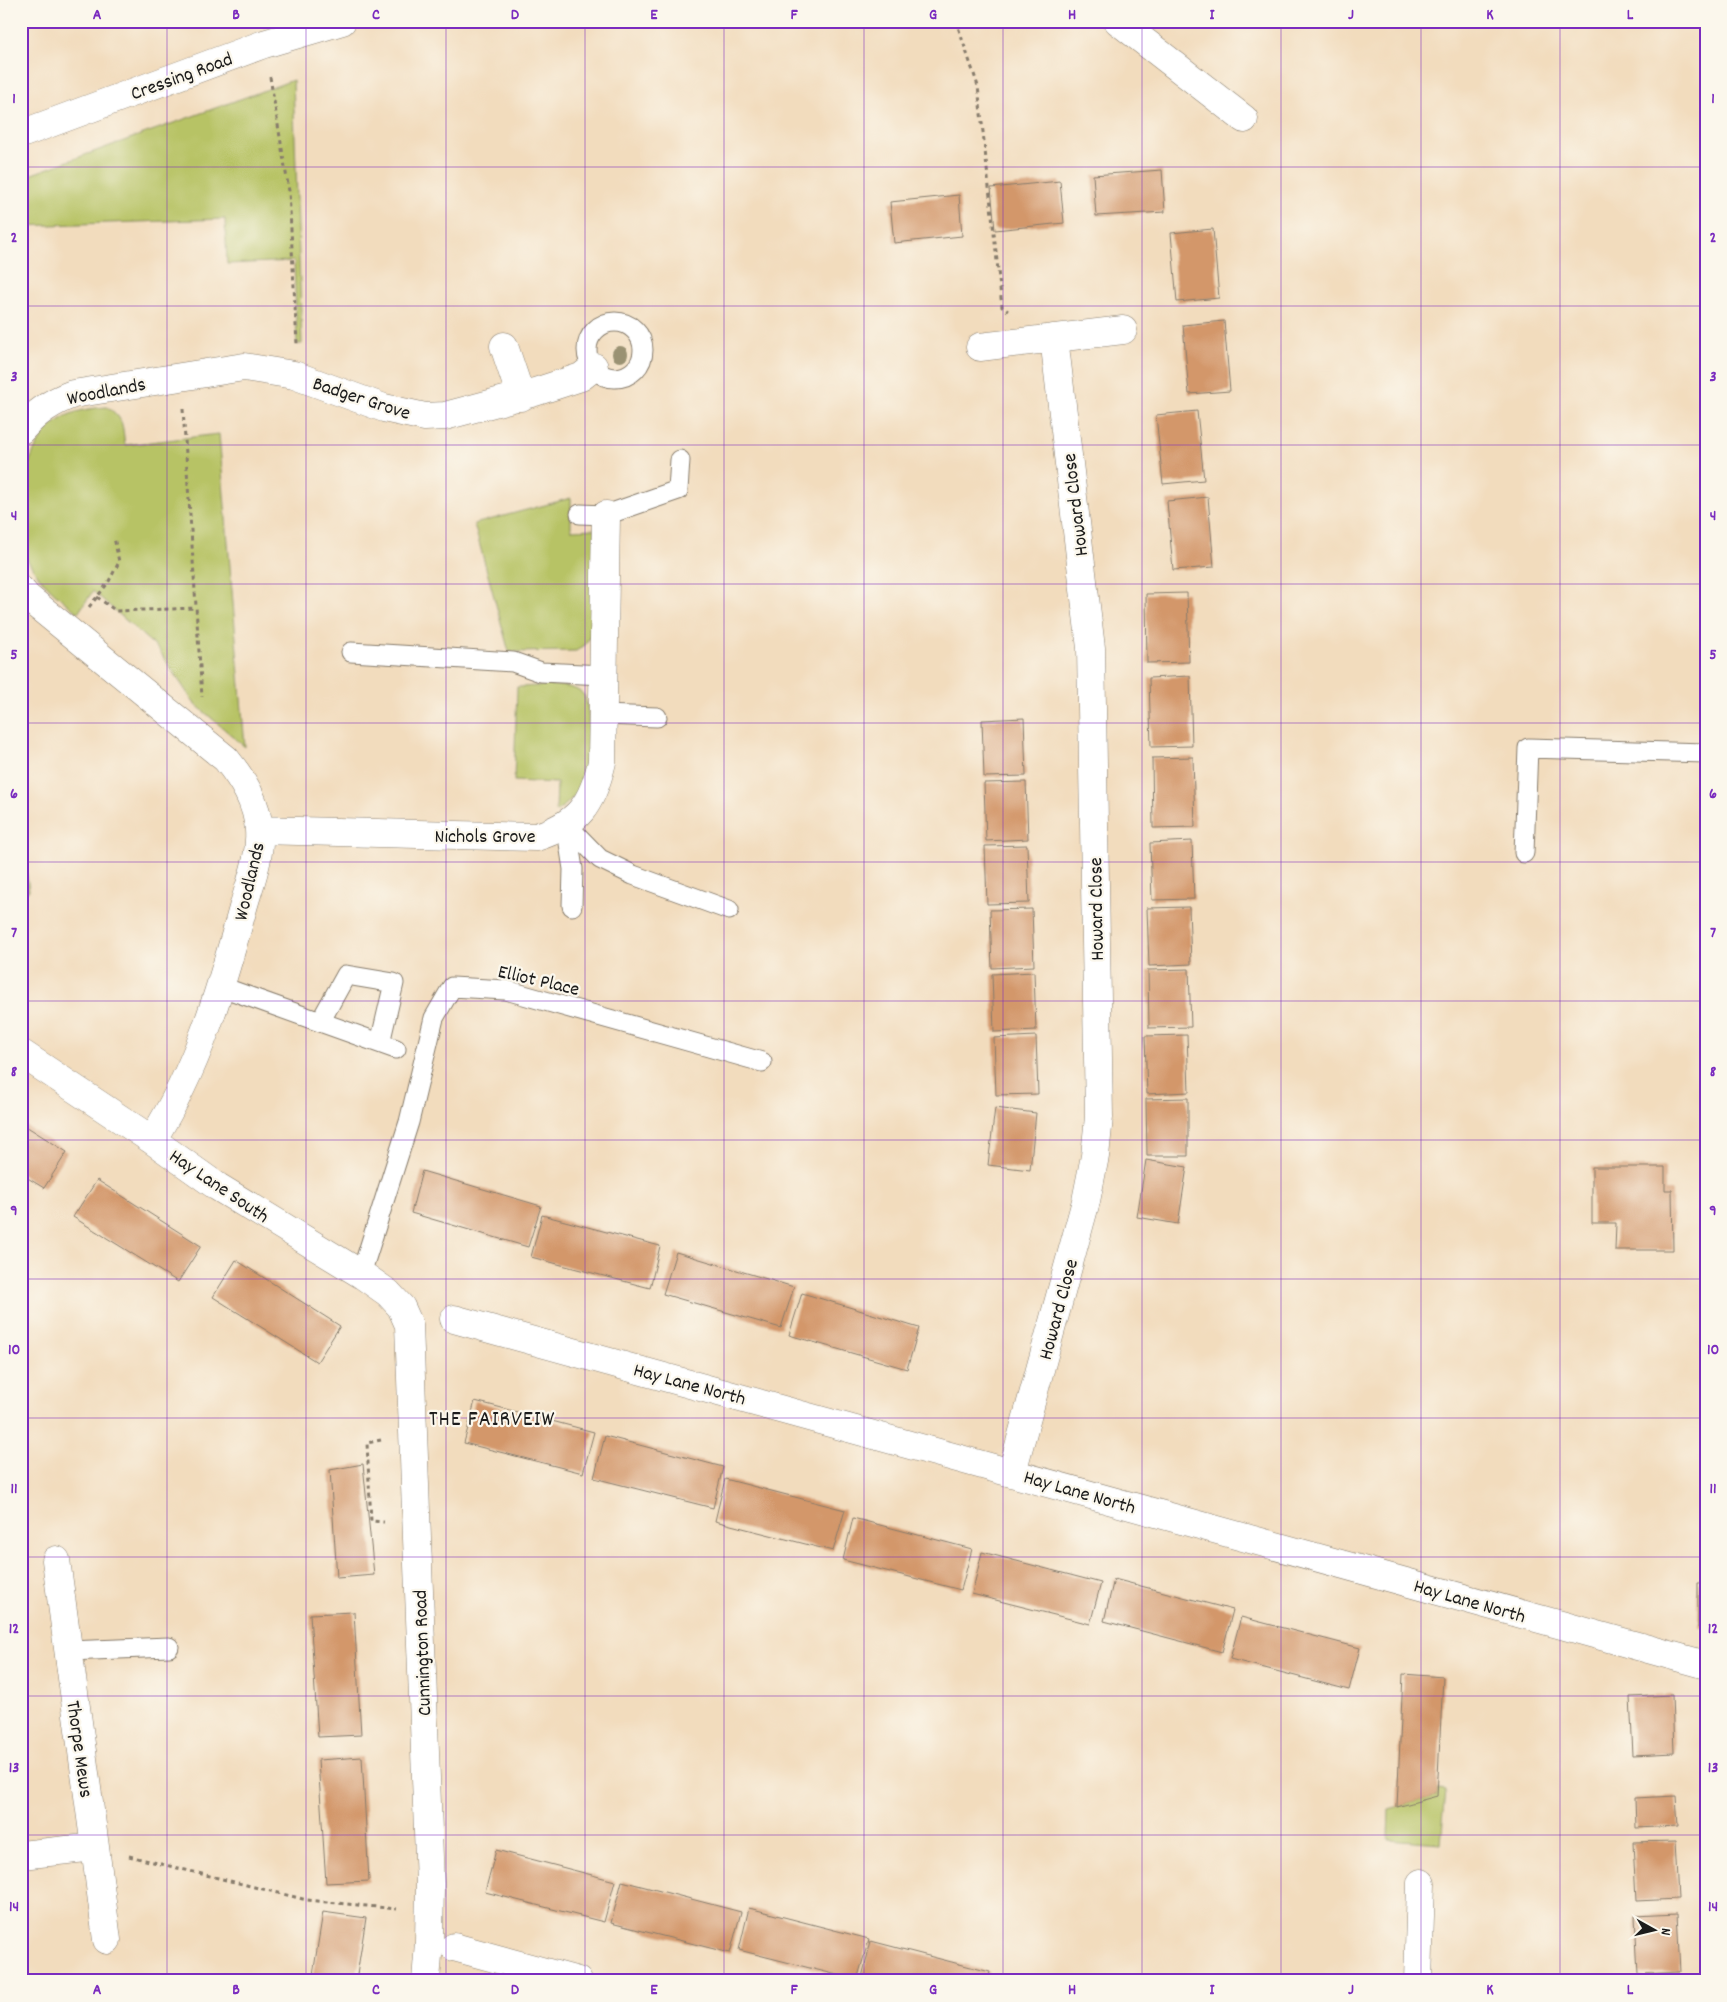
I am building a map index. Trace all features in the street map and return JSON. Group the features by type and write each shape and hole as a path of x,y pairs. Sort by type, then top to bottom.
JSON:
{"street":[{"name":"Cressing Road","path":"21,134 264,44 342,21"},
{"path":"1118,21 1244,119"},
{"path":"980,347 1123,330"},
{"name":"Howard Close","path":"1012,1472 1086,1201 1095,1156 1099,1117 1091,648 1054,338"},
{"path":"504,346 521,397"},
{"name":"Badger Grove","path":"191,375 244,367 294,375 384,408 425,417 445,416 521,397 581,377 594,368"},
{"name":"Woodlands","path":"21,430 40,410 53,401 73,394 191,375"},
{"name":"Nichols Grove","path":"259,830 536,837 552,832 578,816 589,802 597,784 602,762 603,675 593,514"},
{"name":"Woodlands","path":"21,590 27,597 70,630 226,759 243,780 253,803 259,830 256,858 222,987 194,1063 175,1104 152,1140"},
{"name":"Hay Lane South","path":"21,1053 152,1140 218,1188 361,1274 388,1293 401,1307 409,1325"},
{"name":"Hay Lane North","path":"454,1319 1706,1664"},
{"name":"Cunnington Road","path":"409,1325 430,1912 426,1981"},
{"name":"Thorpe Mews","path":"56,1560 107,1940"},
{"path":"21,1855 94,1847"},
{"path":"1418,1981 1422,1883"},
{"path":"454,1947 578,1981"}],"lane":[{"path":"593,514 678,490 680,460"},
{"path":"351,652 513,662 541,672 603,675"},
{"path":"602,715 657,718"},
{"path":"1524,853 1528,748 1706,753"},
{"path":"566,824 573,869 572,906"},
{"path":"566,824 600,859 633,875 729,910"},
{"path":"222,987 320,1022 388,1046 394,983 346,975 320,1022"},
{"name":"Elliot Place","path":"361,1274 409,1122 434,1018 452,986 506,990 762,1062"},
{"path":"68,1651 169,1647"}],"path":[{"path":"956,21 978,86 1002,307 1011,312"},
{"path":"264,44 289,191 297,344 294,375"},
{"path":"191,375 196,608 206,742"},
{"path":"70,630 108,582 119,562 114,537"},
{"path":"97,597 116,611 196,608"},
{"path":"94,1847 307,1900 430,1912"}],"green space":[{"path":"293,80 302,344 297,344 294,261 227,264 225,219 21,226 21,178"},
{"path":"107,407 117,415 122,423 125,445 219,434 245,747 194,703 158,649 93,591 78,613 40,577 23,551 21,543 21,502 26,474 36,446 54,424 66,416 75,412"},
{"path":"571,498 571,530 596,529 591,634 585,645 576,651 509,652 474,524"},
{"path":"517,687 568,687 582,693 586,699 588,738 583,779 575,795 556,812 557,783 514,781"},
{"path":"21,864 26,870 29,890 21,899"},
{"path":"1438,1790 1446,1791 1441,1843 1388,1839 1389,1809 1437,1796"}],"building":[{"path":"1162,170 1165,212 1096,216 1093,175"},
{"path":"1060,181 1064,223 995,230 991,188"},
{"path":"959,195 962,236 894,243 890,202"},
{"path":"1213,229 1219,298 1177,302 1171,233"},
{"path":"1224,321 1230,391 1189,394 1183,325"},
{"path":"1197,411 1204,480 1163,484 1156,415"},
{"path":"1208,497 1214,567 1173,570 1167,501"},
{"path":"1187,593 1189,662 1147,663 1146,594"},
{"path":"1190,676 1192,746 1151,747 1149,678"},
{"path":"1024,718 1026,776 984,777 982,720"},
{"path":"1193,757 1195,827 1153,828 1152,758"},
{"path":"1026,782 1028,839 986,841 984,783"},
{"path":"1192,841 1194,899 1152,900 1150,843"},
{"path":"1027,845 1029,903 987,904 985,846"},
{"path":"1189,907 1191,964 1149,966 1147,908"},
{"path":"1032,909 1034,966 992,968 990,910"},
{"path":"1189,969 1191,1027 1149,1028 1148,970"},
{"path":"1034,972 1036,1030 994,1032 992,974"},
{"path":"1187,1035 1189,1092 1147,1094 1145,1036"},
{"path":"1036,1036 1038,1094 996,1095 994,1038"},
{"path":"1188,1098 1188,1156 1147,1156 1146,1099"},
{"path":"995,1108 1036,1113 1030,1170 988,1165"},
{"path":"21,1123 67,1152 44,1188 21,1174"},
{"path":"1146,1160 1187,1167 1178,1224 1137,1217"},
{"path":"1592,1167 1665,1167 1665,1190 1672,1190 1673,1250 1615,1250 1616,1223 1592,1223"},
{"path":"422,1171 541,1206 528,1247 411,1213"},
{"path":"97,1180 201,1246 178,1282 73,1217"},
{"path":"542,1215 660,1246 650,1288 531,1257"},
{"path":"676,1252 794,1287 781,1328 663,1294"},
{"path":"236,1260 340,1326 317,1362 213,1297"},
{"path":"802,1293 919,1328 907,1369 789,1335"},
{"path":"475,1401 594,1432 583,1473 464,1443"},
{"path":"605,1436 723,1467 713,1508 594,1478"},
{"path":"363,1464 374,1575 337,1578 330,1470"},
{"path":"725,1479 845,1510 833,1551 715,1521"},
{"path":"853,1518 972,1549 961,1590 843,1560"},
{"path":"982,1552 1101,1583 1090,1624 972,1594"},
{"path":"1114,1579 1233,1610 1222,1652 1104,1621"},
{"path":"1698,1583 1706,1583 1706,1628 1698,1628"},
{"path":"354,1612 361,1735 318,1737 310,1614"},
{"path":"1241,1617 1360,1648 1349,1690 1230,1659"},
{"path":"1403,1674 1443,1677 1437,1796 1397,1807"},
{"path":"1672,1695 1674,1753 1633,1755 1630,1697"},
{"path":"362,1757 369,1881 326,1883 318,1760"},
{"path":"1676,1796 1678,1826 1636,1828 1635,1798"},
{"path":"1675,1841 1678,1899 1636,1901 1633,1842"},
{"path":"496,1850 615,1881 604,1922 485,1892"},
{"path":"622,1881 741,1912 730,1953 611,1923"},
{"path":"749,1908 869,1939 857,1980 739,1950"},
{"path":"323,1912 366,1918 356,1981 312,1981"},
{"path":"1677,1914 1680,1972 1638,1974 1635,1916"},
{"path":"871,1941 990,1972 988,1981 861,1981"},
{"path":"1002,1977 1015,1980 1015,1981 1001,1981"}],"district":[{"name":"THE FAIRVEIW","path":"492,1417"}]}
